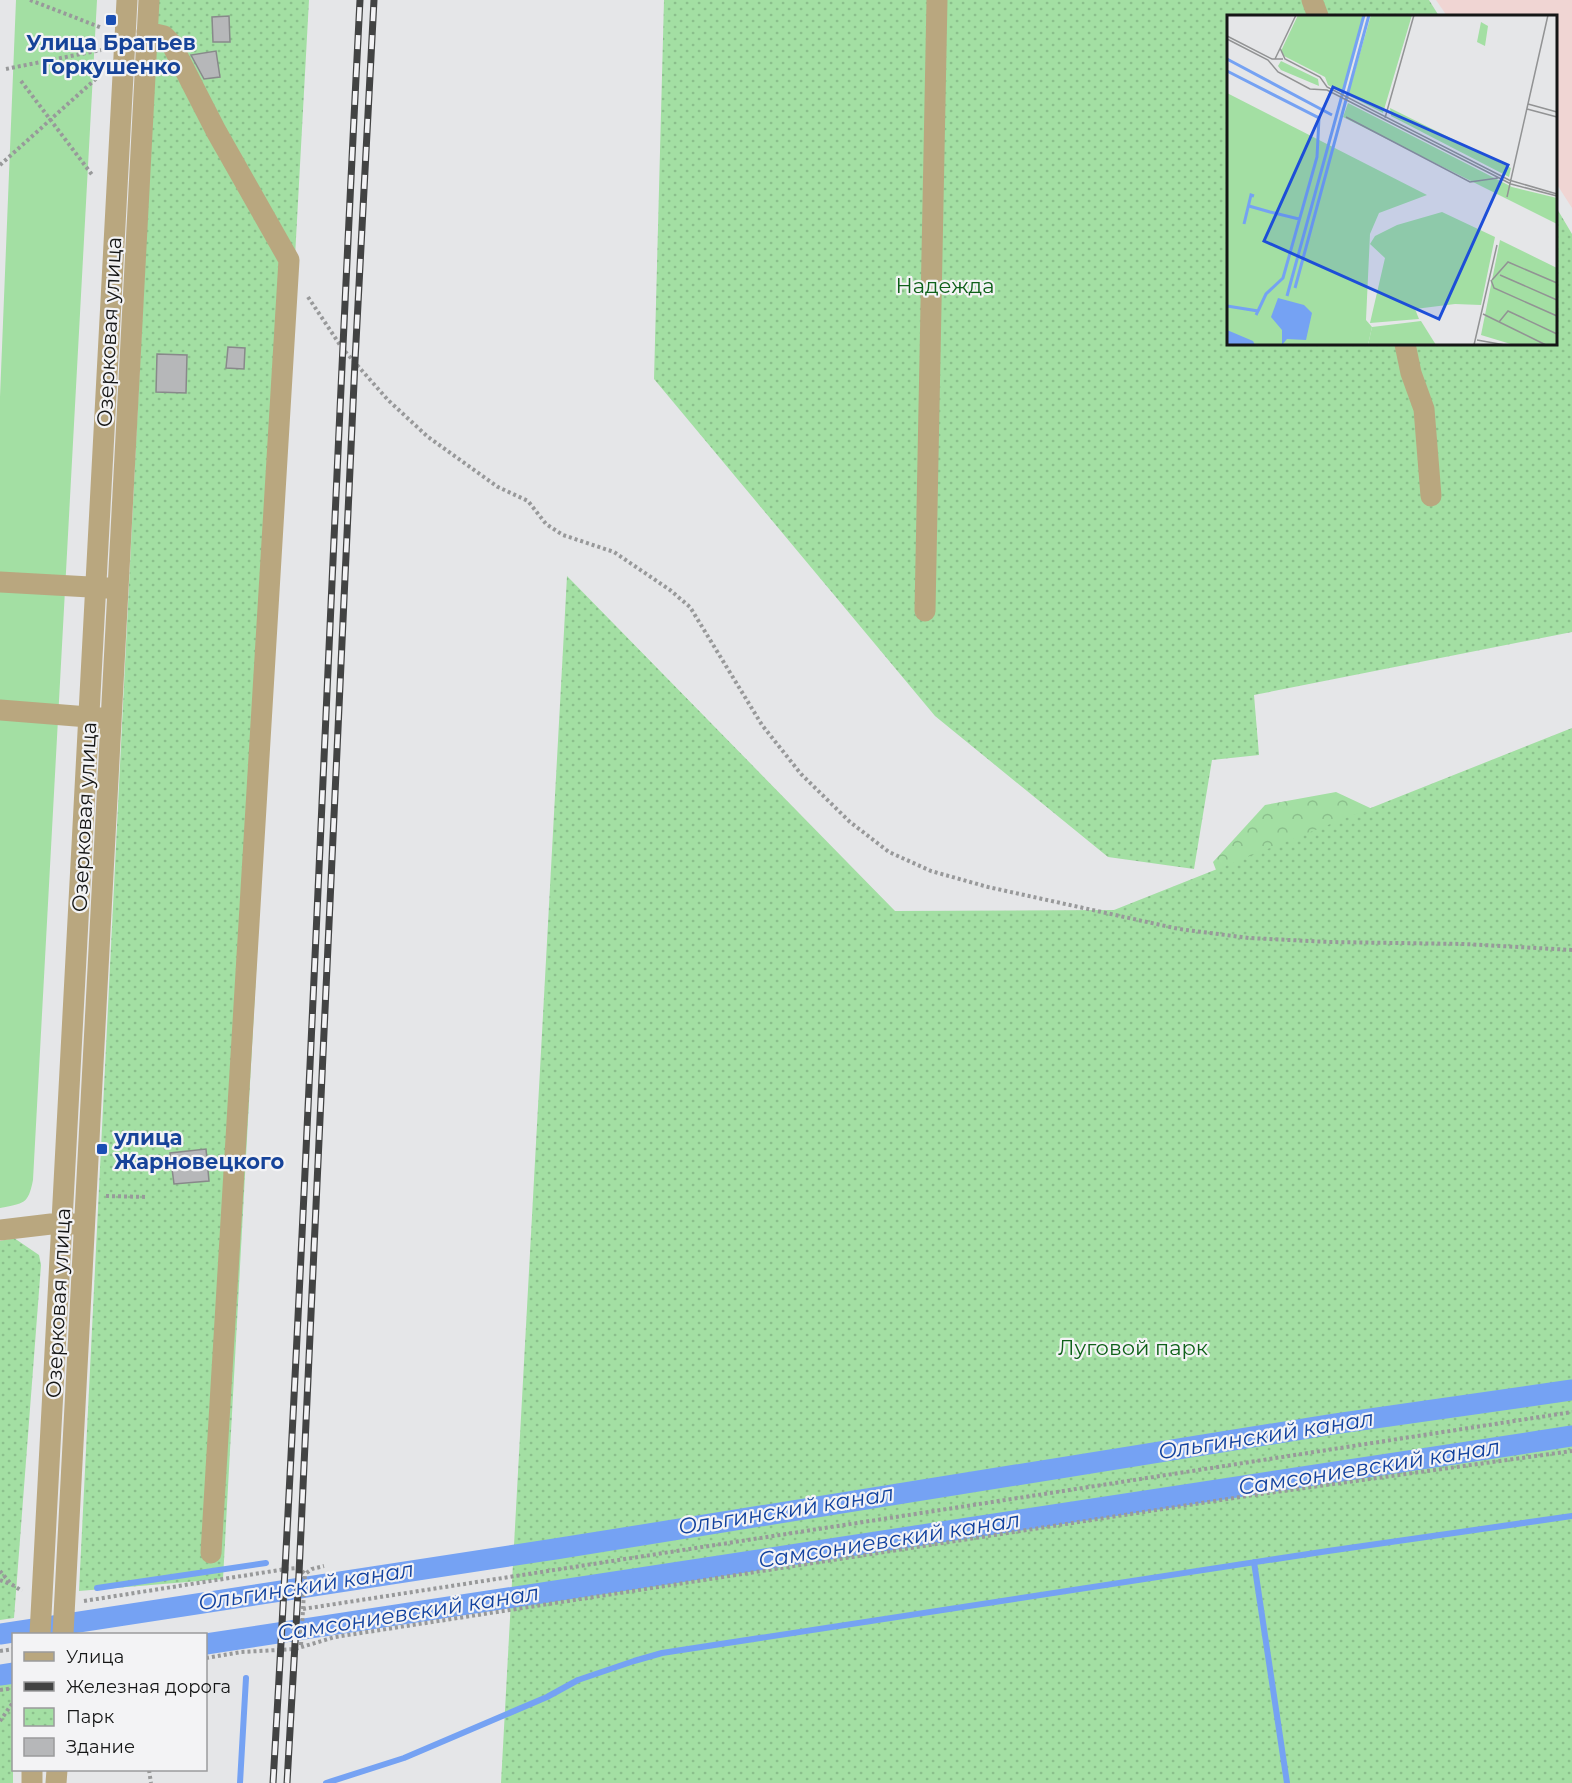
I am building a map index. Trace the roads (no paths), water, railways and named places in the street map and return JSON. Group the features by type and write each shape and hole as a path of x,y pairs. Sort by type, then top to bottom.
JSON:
{"street":[{"name":"Озерковая улица","path":"63,1633 71,1599 85,1225 99,718 96,588 127,0"},
{"name":"Озерковая улица","path":"40,1633 35,1597 99,718 117,589 149,0"},
{"path":"925,611 937,0"},
{"path":"1312,0 1318,15"},
{"path":"147,32 164,36 171,43 216,131 289,260 211,1564"},
{"path":"1405,345 1411,373 1424,409 1431,496"},
{"path":"0,582 117,589"},
{"path":"0,711 99,718"},
{"path":"0,1230 63,1224 85,1225"}],"waterway":[{"name":"Ольгинский канал","path":"0,1634 555,1549 1334,1424 1572,1390"},
{"name":"Самсониевский канал","path":"207,1644 1572,1436"},
{"path":"326,1783 404,1758 547,1697 578,1680 662,1653 1572,1516"},
{"path":"1254,1562 1287,1783"},
{"path":"97,1588 266,1563"},
{"name":"Самсониевский канал","path":"0,1675 12,1673"},
{"path":"240,1783 246,1678"}],"railway":[{"path":"273,1783 297,1337 360,0"},
{"path":"287,1783 374,0"}],"place":[{"name":"Улица Братьев Горкушенко","path":"111,20"},
{"name":"улица Жарновецкого","path":"102,1149"}],"park label":[{"name":"Надежда","path":"945,285"},
{"name":"Луговой парк","path":"1133,1347"}]}
